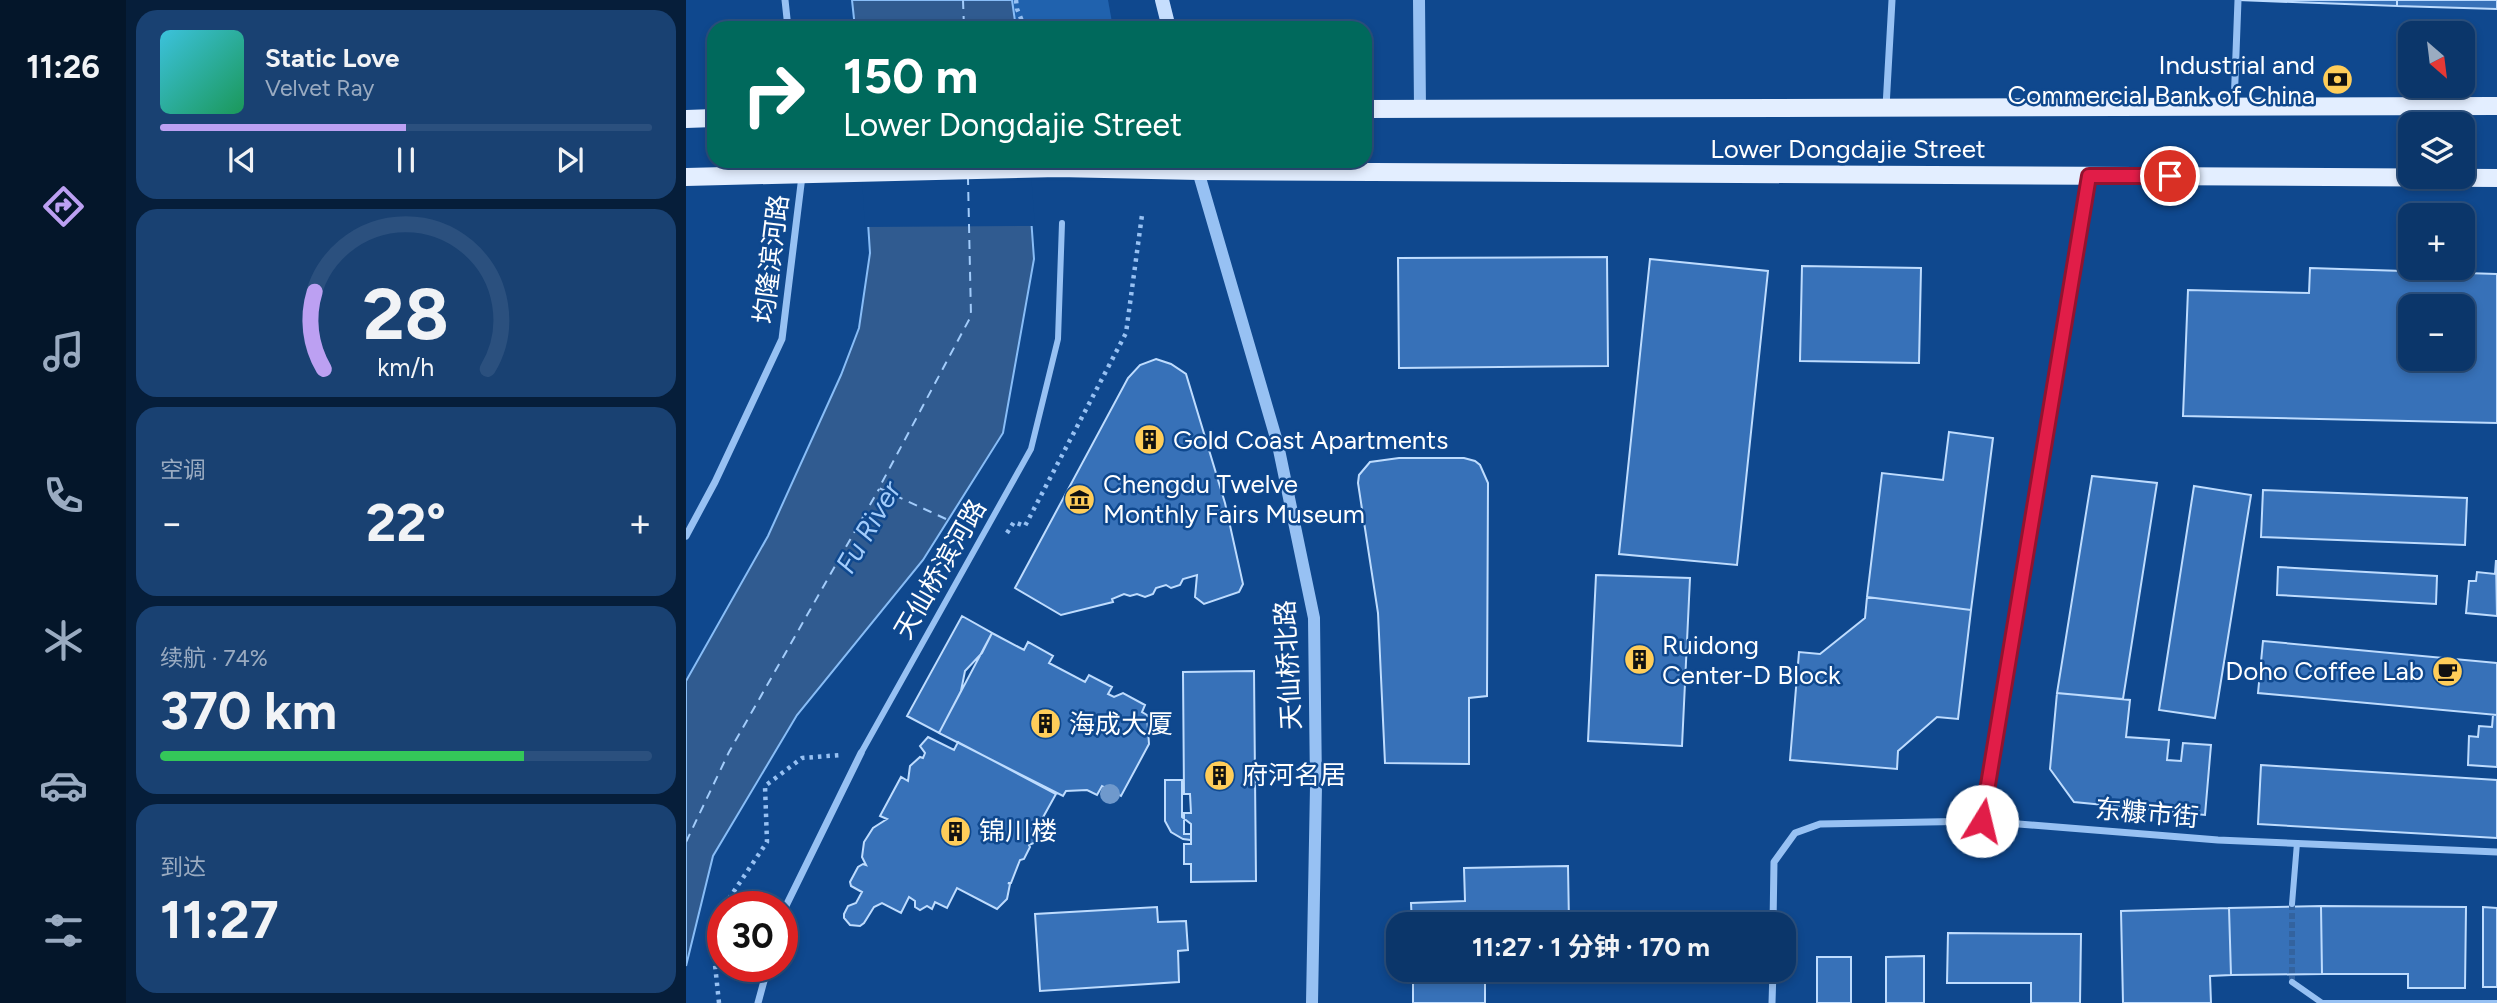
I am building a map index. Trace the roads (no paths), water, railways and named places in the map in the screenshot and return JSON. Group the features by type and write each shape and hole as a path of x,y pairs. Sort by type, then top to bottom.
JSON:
{"main road":[{"path":"1162,0 1167,21"},
{"name":"Lower Dongdajie Street","path":"1372,109 2497,106"},
{"path":"686,119 707,118"},
{"name":"Lower Dongdajie Street","path":"686,177 1099,168"},
{"name":"Lower Dongdajie Street","path":"1372,168 2497,178"}],"street":[{"path":"785,0 787,21"},
{"path":"1419,0 1420,108"},
{"path":"1886,107 1892,0"},
{"path":"2234,106 2238,0"},
{"name":"天仙桥北路","path":"1198,168 1278,445 1314,618 1316,786 1312,1003"},
{"name":"均隆滨河路","path":"686,536 715,482 782,339 802,174"},
{"path":"1982,821 2089,176"},
{"name":"天仙桥滨河路","path":"793,891 860,753 1031,449 1058,339 1062,223"},
{"name":"东糠市街","path":"1773,912 1774,862 1795,833 1820,824 1982,821 2218,840 2497,852"},
{"path":"2292,904 2297,843"},
{"path":"758,1003 764,982"},
{"path":"1772,1003 1773,982"},
{"path":"2292,982 2322,1003 2497,1003"}],"water":[{"path":"852,0 1012,0 1015,21 854,21"},
{"name":"Fu River","path":"864,168 1028,168 1034,259 1003,433 923,560 797,715 713,856 686,966 686,681 768,536 841,375 859,328 870,253"}],"tunnel":[{"path":"2292,904 2292,982"}],"place":[{"name":"Industrial and Commercial Bank of China","path":"2338,80"},
{"name":"Gold Coast Apartments","path":"1150,440"},
{"name":"Chengdu Twelve Monthly Fairs Museum","path":"1080,499"},
{"name":"Ruidong Center-D Block","path":"1639,660"},
{"name":"Doho Coffee Lab","path":"2447,671"},
{"name":"海成大厦","path":"1046,724"},
{"name":"府河名居","path":"1219,775"},
{"name":"锦川楼","path":"956,831"}]}
